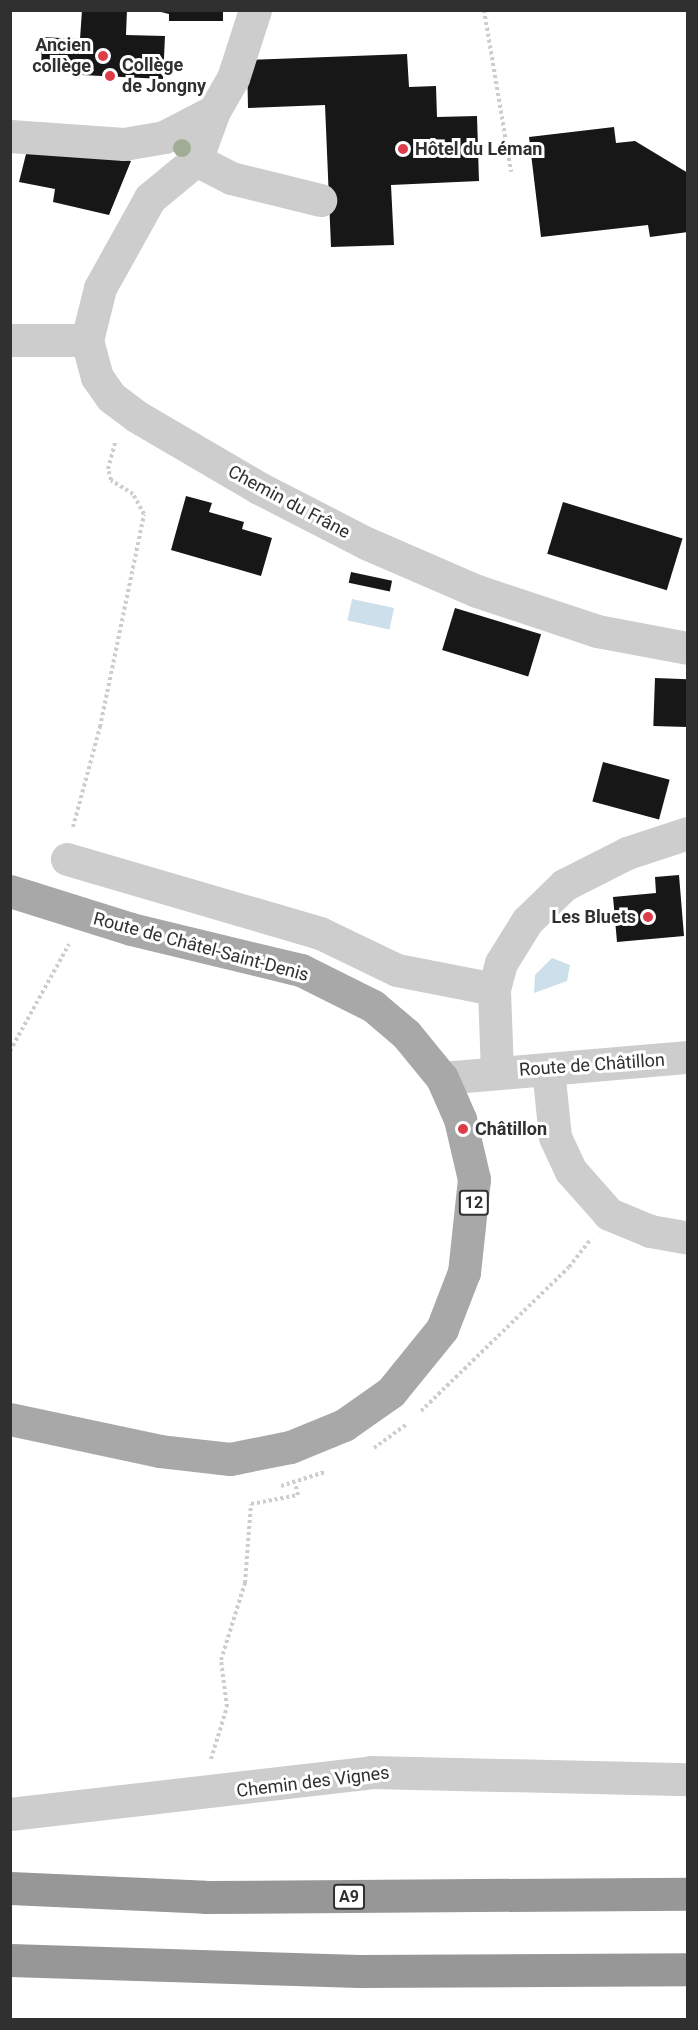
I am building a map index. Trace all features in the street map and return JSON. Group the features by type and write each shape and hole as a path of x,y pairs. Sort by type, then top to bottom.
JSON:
{"highway":[{"name":"A9","path":"10,1888 205,1897 687,1894"},
{"path":"10,1960 359,1971 687,1969"}],"main road":[{"name":"Route de Châtel-Saint-Denis","path":"10,891 84,916 301,970 336,984 373,1006 406,1034 442,1078 460,1119 474,1179 464,1272 454,1305 428,1351 368,1410 290,1447 230,1459 160,1451 10,1419"}],"street":[{"path":"150,198 196,160 214,111 234,78 255,10"},
{"path":"10,136 124,144 164,137 214,111"},
{"path":"124,144 146,168 150,198"},
{"path":"196,160 231,178 320,200"},
{"name":"Chemin du Frâne","path":"150,198 100,288 87,340 97,377 111,397 136,416 330,524 477,591 597,631 687,648"},
{"path":"10,340 87,340"},
{"path":"265,516 330,524"},
{"path":"442,1078 497,1072 494,988 501,963 527,921 564,885 627,853 687,833"},
{"path":"67,859 320,933 397,970 494,988"},
{"name":"Route de Châtillon","path":"497,1072 687,1057"},
{"path":"548,1069 555,1137 571,1171 609,1214 650,1231 687,1238"},
{"name":"Chemin des Vignes","path":"10,1814 209,1794 371,1772 687,1779"}],"path":[{"path":"484,10 511,172"},
{"path":"67,859 100,727 144,514 133,494 111,480 108,469 116,438"},
{"path":"10,1050 84,916"},
{"path":"209,1794 207,1767 227,1707 221,1660 245,1582 250,1504 298,1495 296,1483"}],"water":[{"path":"352,599 394,608 389,629 347,621"},
{"path":"552,958 570,965 567,981 534,993 535,975"}],"building":[{"name":"Ancien collège","path":"82,10 127,10 126,35 165,36 163,79 41,73 42,37 80,39"},
{"path":"153,10 223,10 223,21 169,21 169,14"},
{"name":"Hôtel du Léman","path":"407,54 409,87 436,86 437,117 477,116 479,181 391,185 394,245 331,247 325,105 248,108 247,60"},
{"path":"614,127 616,143 635,141 688,173 688,232 650,237 648,225 541,237 529,137"},
{"path":"29,142 131,161 109,215 53,202 55,189 19,182"},
{"path":"186,496 212,503 209,512 244,522 242,529 272,538 261,576 171,550"},
{"path":"563,502 683,539 667,590 547,554"},
{"path":"351,572 392,581 390,591 349,583"},
{"path":"455,608 541,634 528,676 442,650"},
{"path":"655,678 688,679 686,727 653,726"},
{"path":"603,762 670,780 659,819 592,802"},
{"name":"Les Bluets","path":"679,875 684,936 617,942 613,897 656,893 655,877"}],"place":[{"name":"Ancien collège","path":"103,56"},
{"name":"Collège de Jongny","path":"110,76"},
{"name":"Hôtel du Léman","path":"403,149"},
{"name":"Les Bluets","path":"648,917"},
{"name":"Châtillon","path":"463,1129"}]}
